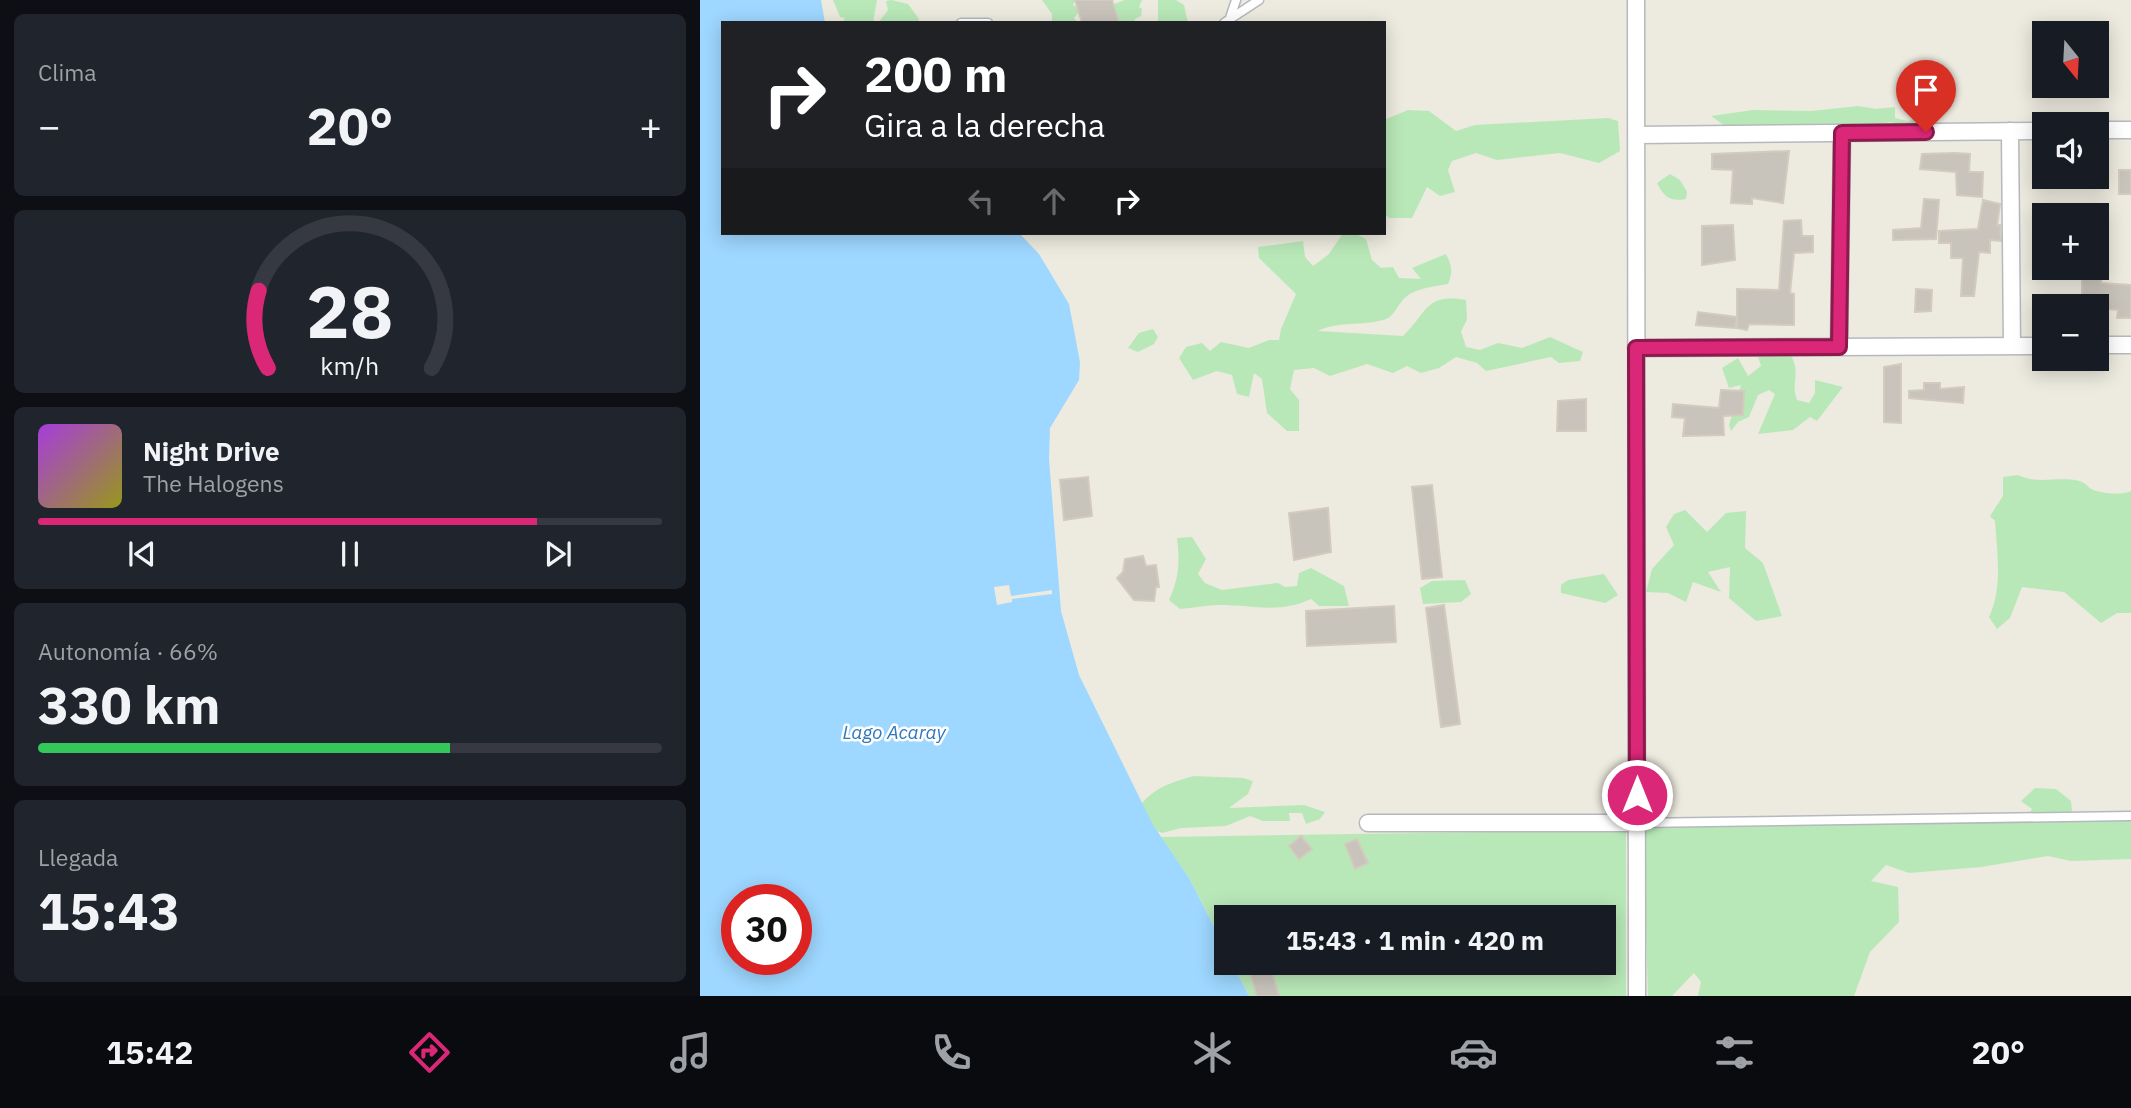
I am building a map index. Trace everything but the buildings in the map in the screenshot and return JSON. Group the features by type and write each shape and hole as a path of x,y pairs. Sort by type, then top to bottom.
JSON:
{"street":[{"path":"1636,0 1637,996"},
{"path":"2109,130 2131,130"},
{"path":"2010,131 2012,346"},
{"path":"1636,135 2032,131"},
{"path":"1839,347 1842,133"},
{"path":"2109,345 2131,345"},
{"path":"1636,348 2032,346"},
{"path":"1368,823 1637,823"}],"lane":[{"path":"1227,20 1236,0"},
{"path":"1227,20 1259,0"},
{"path":"1637,823 2131,816"}],"green space":[{"path":"833,0 877,0 873,21 843,21 845,18 840,17"},
{"path":"1042,0 1075,0 1073,5 1081,10 1074,18 1076,21 1052,21 1052,14"},
{"path":"1125,0 1142,0 1139,7 1142,9 1141,16 1134,21 1080,21 1082,16"},
{"path":"1158,0 1176,0 1184,5 1188,21 1158,21"},
{"path":"886,1 908,4 918,21 880,21 888,10"},
{"path":"1935,99 1942,104 1932,119 1903,125 1891,122 1855,127 1743,129 1725,126 1711,116 1753,110 1812,111 1858,106 1876,109 1895,107 1895,118 1908,121 1923,116 1923,100"},
{"path":"1408,110 1429,111 1456,131 1475,125 1608,118 1618,121 1620,151 1599,163 1560,153 1497,160 1476,153 1452,161 1448,170 1455,192 1440,196 1427,187 1412,218 1389,218 1386,216 1386,119"},
{"path":"1670,174 1680,180 1687,192 1686,199 1672,199 1660,188 1657,183"},
{"path":"1342,235 1358,235 1366,239 1372,260 1381,268 1393,267 1399,278 1421,279 1412,268 1446,254 1451,265 1451,276 1448,284 1411,293 1387,319 1333,326 1318,331 1403,336 1428,306 1435,302 1442,299 1466,300 1467,320 1461,331 1466,347 1480,350 1498,343 1522,348 1550,337 1583,352 1580,361 1559,363 1551,357 1486,371 1477,363 1456,357 1439,368 1421,373 1407,366 1393,373 1367,364 1330,376 1314,368 1294,370 1290,389 1299,400 1299,431 1287,431 1267,413 1262,379 1254,373 1249,397 1237,394 1232,375 1217,371 1193,380 1179,358 1186,347 1202,343 1210,351 1221,342 1249,348 1269,340 1279,340 1296,294 1259,258 1258,247 1303,241 1305,257 1313,266 1329,254"},
{"path":"1153,329 1158,337 1154,344 1138,352 1128,348 1139,333"},
{"path":"1760,351 1790,354 1796,373 1797,400 1809,403 1815,393 1815,380 1843,387 1817,421 1810,417 1793,430 1758,434 1775,394 1769,390 1758,395 1749,417 1738,422 1731,431 1729,425 1741,385 1729,388 1722,368 1738,358 1748,376 1761,366 1758,357"},
{"path":"2018,475 2040,480 2079,481 2093,490 2107,493 2131,491 2131,613 2117,613 2101,623 2064,592 2022,587 2010,618 1997,629 1989,617 1996,594 1998,570 1995,521 1990,516 2003,496 2003,477"},
{"path":"1685,510 1707,532 1726,513 1746,511 1745,548 1763,563 1782,616 1756,621 1729,598 1730,567 1708,572 1721,592 1693,582 1686,602 1668,593 1646,592 1652,569 1674,545 1666,527 1674,514"},
{"path":"1192,537 1206,559 1198,574 1205,583 1222,590 1278,583 1285,587 1297,586 1299,573 1311,568 1344,586 1349,606 1319,606 1311,599 1299,604 1266,608 1219,605 1180,609 1169,600 1178,570 1177,538"},
{"path":"1604,574 1618,595 1605,603 1561,593 1561,585 1568,580"},
{"path":"1465,580 1471,594 1461,602 1423,604 1420,588 1432,581"},
{"path":"1194,776 1243,778 1253,781 1248,794 1229,808 1304,805 1325,812 1320,819 1306,824 1302,813 1289,813 1290,821 1263,821 1250,816 1226,826 1181,828 1162,833 1148,828 1138,808 1144,801 1163,787"},
{"path":"2035,788 2056,789 2071,801 2072,812 2059,819 2131,819 2131,859 2071,861 2048,856 1981,867 1909,873 1886,865 1871,881 1898,887 1899,922 1870,952 1854,996 1698,996 1701,982 1694,973 1672,996 1648,996 1643,828 2052,820 2029,814 2032,809 2021,801"},
{"path":"1626,830 1626,996 1249,996 1238,975 1616,975 1616,905 1214,905 1214,927 1189,878 1160,837"}],"water":[{"name":"Lago Acaray","path":"700,0 821,0 825,21 721,21 721,235 1021,235 1039,254 1069,304 1080,362 1079,380 1050,428 1049,459 1061,611 1079,675 1153,825 1189,878 1214,927 1214,975 1238,975 1249,996 700,996"}],"pier":[{"path":"1009,585 1011,596 1052,590 1052,594 1012,599 1012,602 997,605 994,587"}],"route":[{"path":"1637,795 1636,348 1839,347 1842,133 1926,132"}]}
